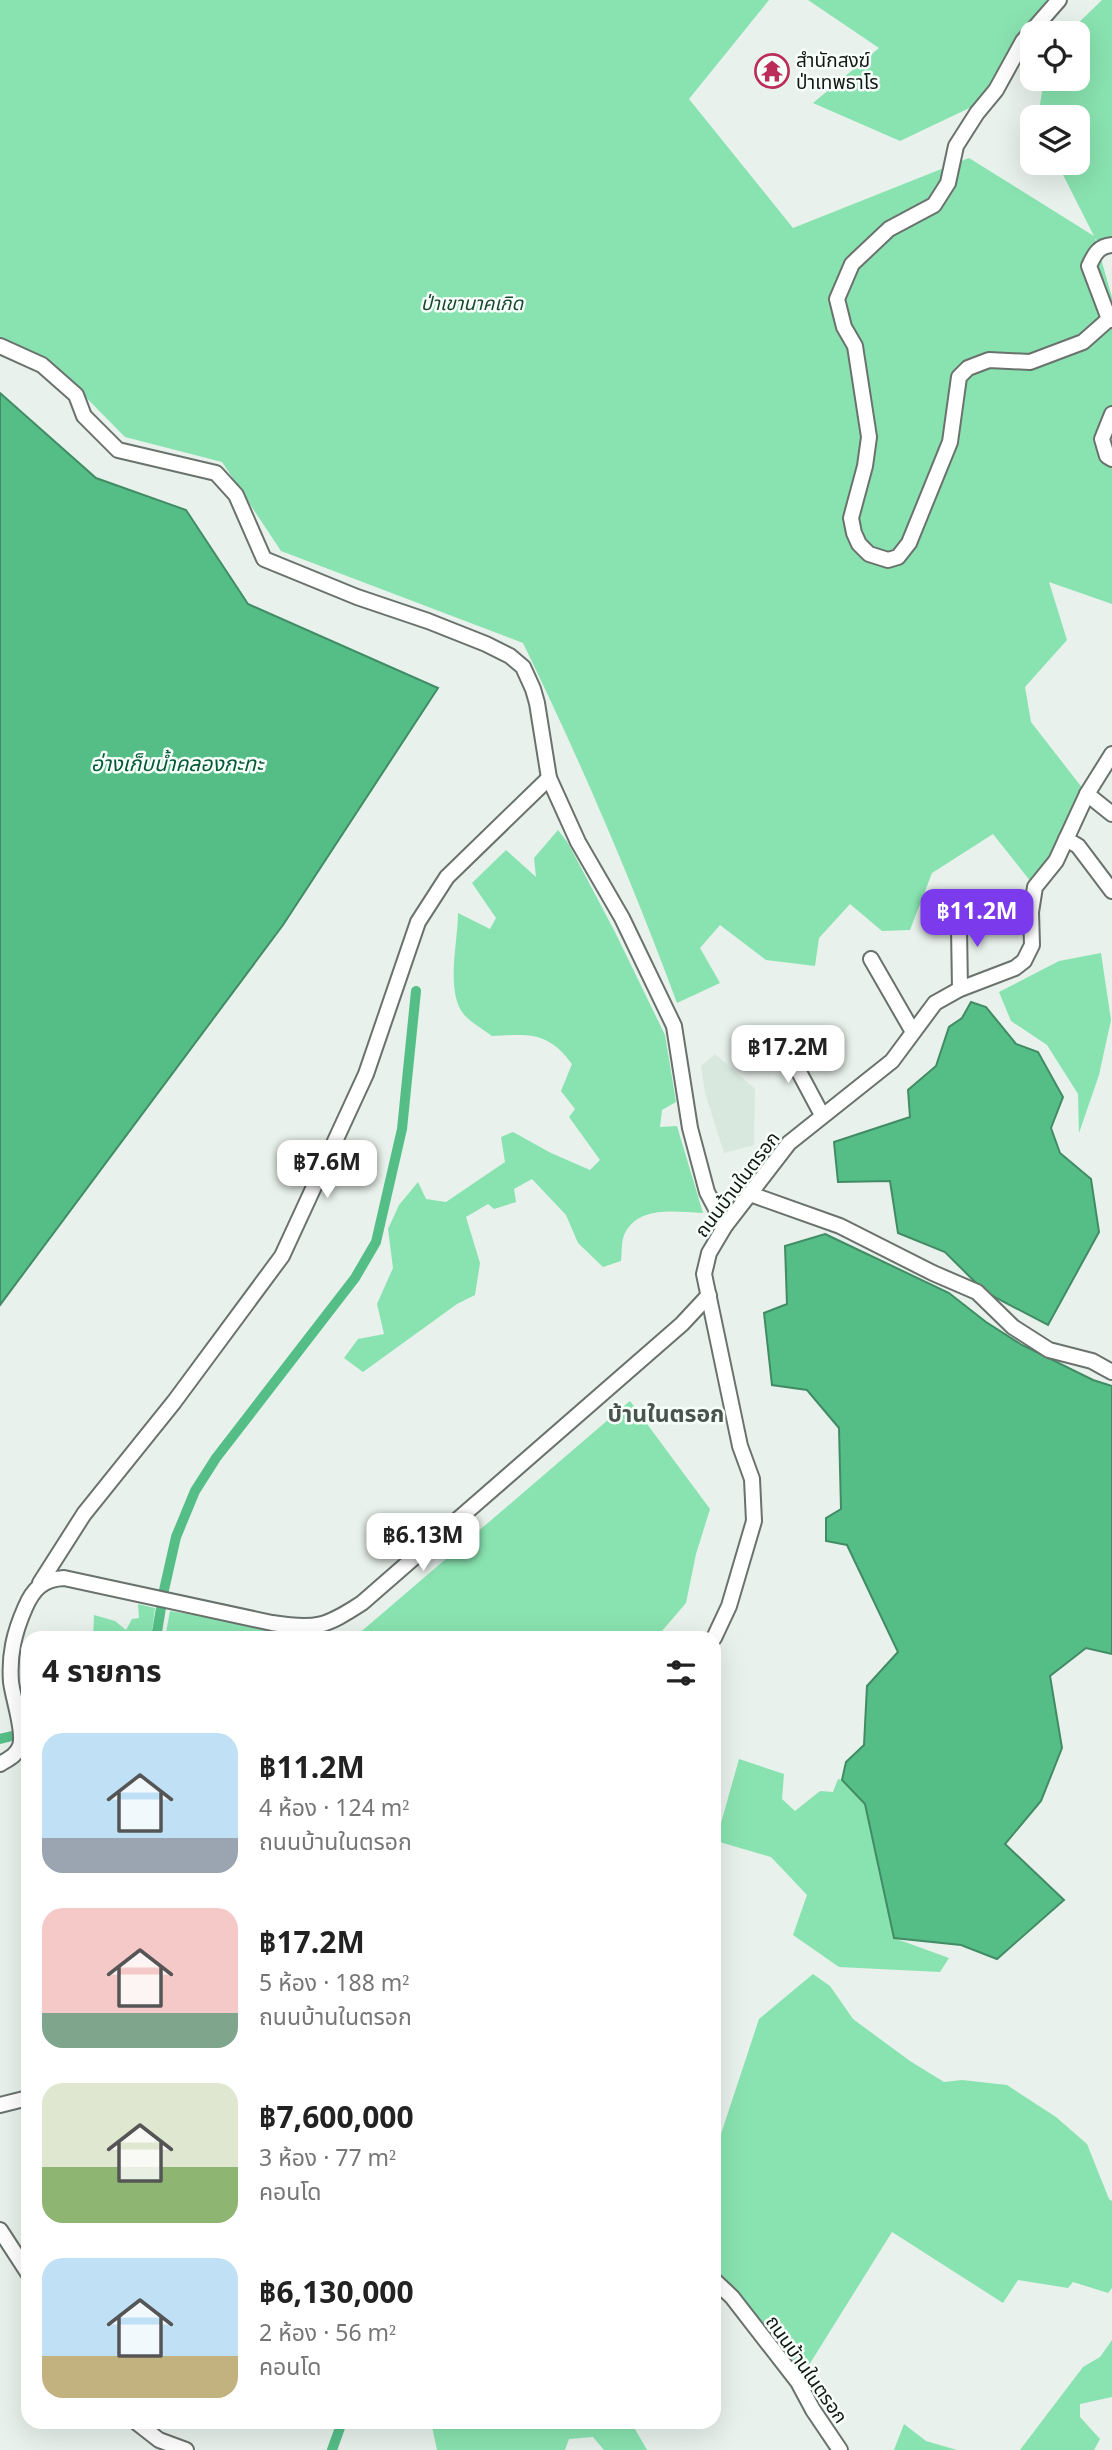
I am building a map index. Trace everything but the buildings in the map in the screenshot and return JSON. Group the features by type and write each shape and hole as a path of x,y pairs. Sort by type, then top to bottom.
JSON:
{"street":[{"path":"1059,0 1023,41 996,90 956,146 948,183 934,205 889,229 852,264 837,299 844,327 855,346 869,437 852,518 859,544 869,554 888,560 898,557 909,542 950,442 959,377 968,368 989,360 1030,362 1083,342 1111,320 1089,266 1095,252 1112,245"},
{"path":"0,346 42,365 76,395 84,416 118,450 216,473 236,495 264,559 357,597 428,621 510,656 523,667 533,689 549,778 578,842 622,918 674,1026 690,1128 707,1192 725,1226"},
{"path":"1112,414 1102,439 1107,456 1112,458"},
{"name":"ถนนบ้านในตรอก","path":"718,1631 729,1606 754,1521 752,1479 740,1446 704,1274 709,1253 725,1226 789,1143 891,1061 935,1003 960,989 1015,968 1024,961 1032,945 1031,912 1035,887 1056,861 1087,794 1112,754"},
{"path":"0,1764 21,1753 11,1682 12,1644 28,1600 84,1514 174,1402 282,1256 366,1073 418,922 447,877 549,778"},
{"path":"1087,794 1112,814"},
{"path":"1066,839 1078,846 1112,891"},
{"path":"960,989 959,928 990,907"},
{"path":"871,959 914,1032"},
{"path":"782,1040 822,1115"},
{"path":"750,1194 840,1226 977,1292 1013,1327 1049,1350 1092,1362 1112,1372"},
{"path":"39,1584 51,1578 64,1578 272,1623 297,1627 331,1623 362,1603 682,1324 709,1295"},
{"path":"0,2105 21,2100"},
{"path":"0,2230 21,2262"},
{"name":"ถนนบ้านในตรอก","path":"721,2287 798,2382 840,2450"},
{"path":"145,2429 159,2440 186,2450"}],"shaded area":[{"path":"715,1054 755,1089 754,1145 724,1153 705,1093 701,1066"}],"green space":[{"name":"ป่าเขานาคเกิด","path":"0,0 769,0 689,99 793,228 969,158 1094,236 1063,175 1090,175 1090,105 1040,105 1042,91 1090,91 1090,21 1080,21 1102,0 1112,0 1112,242 1102,248 1095,238 1112,297 1112,421 1105,443 1112,451 1112,604 1049,582 1067,640 1025,687 1031,722 1087,794 1035,887 993,834 932,873 910,930 882,931 850,904 819,938 815,966 766,960 720,925 700,948 720,983 677,1003 604,821 523,643 281,551 222,462 125,437 51,362 0,339"},
{"path":"808,0 1064,0 1043,21 1020,21 1020,48 1001,93 900,141 813,103 879,48"},
{"path":"558,830 568,843 615,932 665,1035 676,1102 662,1110 660,1127 677,1126 703,1213 660,1212 640,1218 625,1233 621,1261 603,1267 578,1243 566,1215 532,1179 514,1189 516,1202 494,1209 488,1204 466,1217 480,1263 475,1295 457,1304 363,1372 344,1358 358,1339 384,1334 377,1304 393,1268 388,1229 399,1205 418,1182 426,1199 446,1202 505,1162 501,1137 513,1132 590,1170 600,1160 569,1117 575,1109 561,1091 572,1064 563,1053 555,1045 537,1037 492,1036 462,1012 455,990 458,913 490,929 496,918 472,883 506,850 536,877 534,858"},
{"path":"1101,953 1111,1020 1099,1075 1079,1133 1078,1094 1047,1045 1011,1021 999,992 1059,961"},
{"path":"630,1401 710,1509 696,1554 686,1603 662,1631 363,1630"},
{"path":"138,1604 155,1608 152,1631 93,1631 94,1615 115,1621 126,1630 132,1619 139,1618"},
{"path":"170,1611 269,1627 276,1631 166,1631"},
{"path":"739,1759 784,1774 782,1799 795,1811 820,1791 833,1792 838,1779 842,1780 865,1803 894,1938 949,1958 940,1972 839,1967 793,1935 807,1895 771,1857 721,1842 721,1823"},
{"path":"813,1974 830,1986 853,2019 944,2082 962,2080 1007,2085 1056,2117 1087,2144 1112,2201 1112,2288 1108,2293 1073,2282 1068,2288 1018,2280 1003,2303 892,2232 804,2373 721,2276 721,2134 759,2019"},
{"path":"1112,2340 1112,2397 1080,2404 1080,2417 1100,2439 1094,2450 1020,2450 1083,2367 1100,2357"},
{"path":"904,2424 926,2441 957,2450 894,2450"},
{"path":"432,2429 635,2429 647,2450 604,2450 593,2437 569,2439 565,2450 437,2450"}],"water":[{"name":"อ่างเก็บน้ำคลองกะทะ","path":"0,393 96,478 186,510 248,604 438,688 283,925 0,1305"},
{"path":"971,1002 986,1007 1016,1044 1038,1052 1063,1097 1051,1128 1060,1153 1091,1179 1099,1232 1048,1325 985,1292 945,1252 898,1233 890,1181 838,1182 834,1142 910,1117 908,1090 936,1066 949,1027 962,1018"},
{"path":"825,1234 949,1293 986,1322 1022,1345 1093,1380 1112,1386 1112,1654 1086,1648 1050,1676 1062,1748 1041,1801 1005,1844 1064,1900 997,1959 961,1945 894,1938 865,1804 842,1780 846,1762 864,1745 867,1686 898,1652 847,1545 826,1541 826,1518 841,1509 839,1428 807,1390 772,1385 764,1313 787,1304 785,1246"}],"waterway":[{"path":"164,1590 176,1537 195,1491 216,1458 355,1278 376,1242 402,1129 416,991"},
{"path":"157,1631 161,1608"},
{"path":"0,1739 12,1736"},
{"path":"332,2450 340,2429"}],"place":[{"name":"สำนักสงฆ์ ป่าเทพธาโร","path":"772,71"}],"district":[{"name":"บ้านในตรอก","path":"666,1414"}]}
